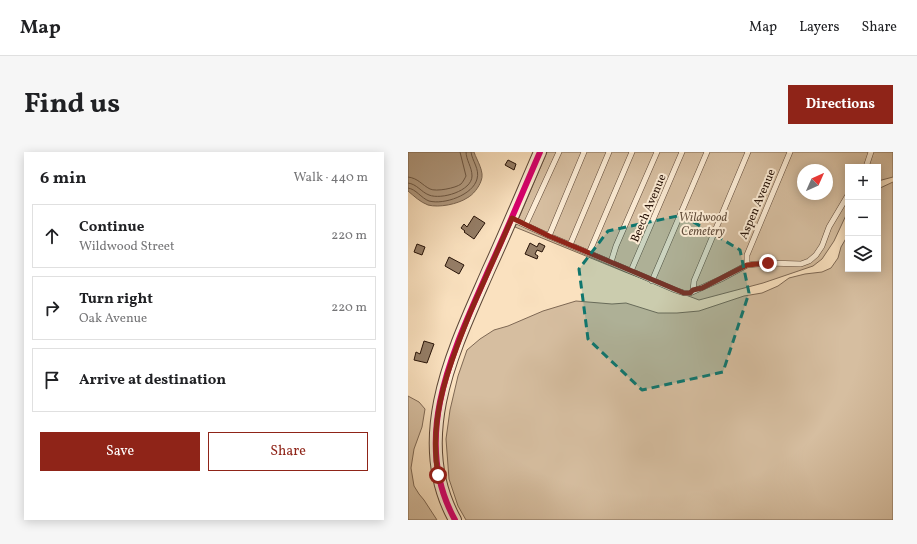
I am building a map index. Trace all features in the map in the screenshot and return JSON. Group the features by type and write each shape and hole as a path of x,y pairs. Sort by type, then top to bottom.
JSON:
{"street":[{"path":"455,520 442,490 437,467 435,438 438,409 444,383 457,345 540,152"}],"lane":[{"path":"526,224 559,152"},
{"path":"549,236 584,152"},
{"path":"570,245 609,152"},
{"path":"588,253 632,152"},
{"path":"611,262 616,246 657,152"},
{"name":"Beech Avenue","path":"631,271 682,152"},
{"path":"652,281 707,152"},
{"path":"693,290 694,281 748,152"},
{"name":"Aspen Avenue","path":"747,265 747,255 790,152"},
{"path":"867,164 871,152"},
{"path":"512,218 549,236 652,281 684,293 690,293 693,290 702,288 747,265 768,263 801,264 809,261 816,255 822,246 845,200"}],"highlighted area":[{"path":"682,215 740,250 749,293 723,372 642,390 588,339 579,269 608,231"}],"green space":[{"name":"Wildwood Cemetery","path":"547,152 893,152 893,177 881,180 881,164 845,164 845,217 834,241 822,259 813,266 763,283 699,300 625,272 515,227"},
{"path":"893,182 893,520 466,520 458,506 449,479 446,439 450,410 458,376 467,350 480,339 494,330 508,326 543,311 576,301 612,304 626,303 658,313 699,311 744,296 762,293 778,286 789,278 822,272 831,268 838,258 841,247 845,240 845,272 881,272 881,188"},
{"path":"408,396 419,402 425,409 422,427 414,449 411,468 414,486 437,520 408,520"}],"water":[{"path":"408,152 474,152 481,170 482,178 476,191 459,202 437,206 425,204 408,191"}],"building":[{"path":"508,160 516,164 514,170 505,165"},
{"path":"474,216 485,223 474,239 461,228 464,224 467,227"},
{"path":"530,243 537,247 539,243 545,246 542,252 537,250 535,254 538,256 537,259 525,254"},
{"path":"417,244 425,247 422,255 414,252"},
{"path":"449,257 464,265 459,274 445,266"},
{"path":"424,341 434,344 427,363 414,360 416,352 420,354"}],"cycle path":[{"path":"455,520 442,489 436,457 437,425 442,393 451,361 463,329 540,152"}],"route":[{"path":"438,475 435,447 436,421 444,383 457,345 512,218 549,236 652,281 684,293 690,293 693,290 702,288 747,265 768,263"}]}
